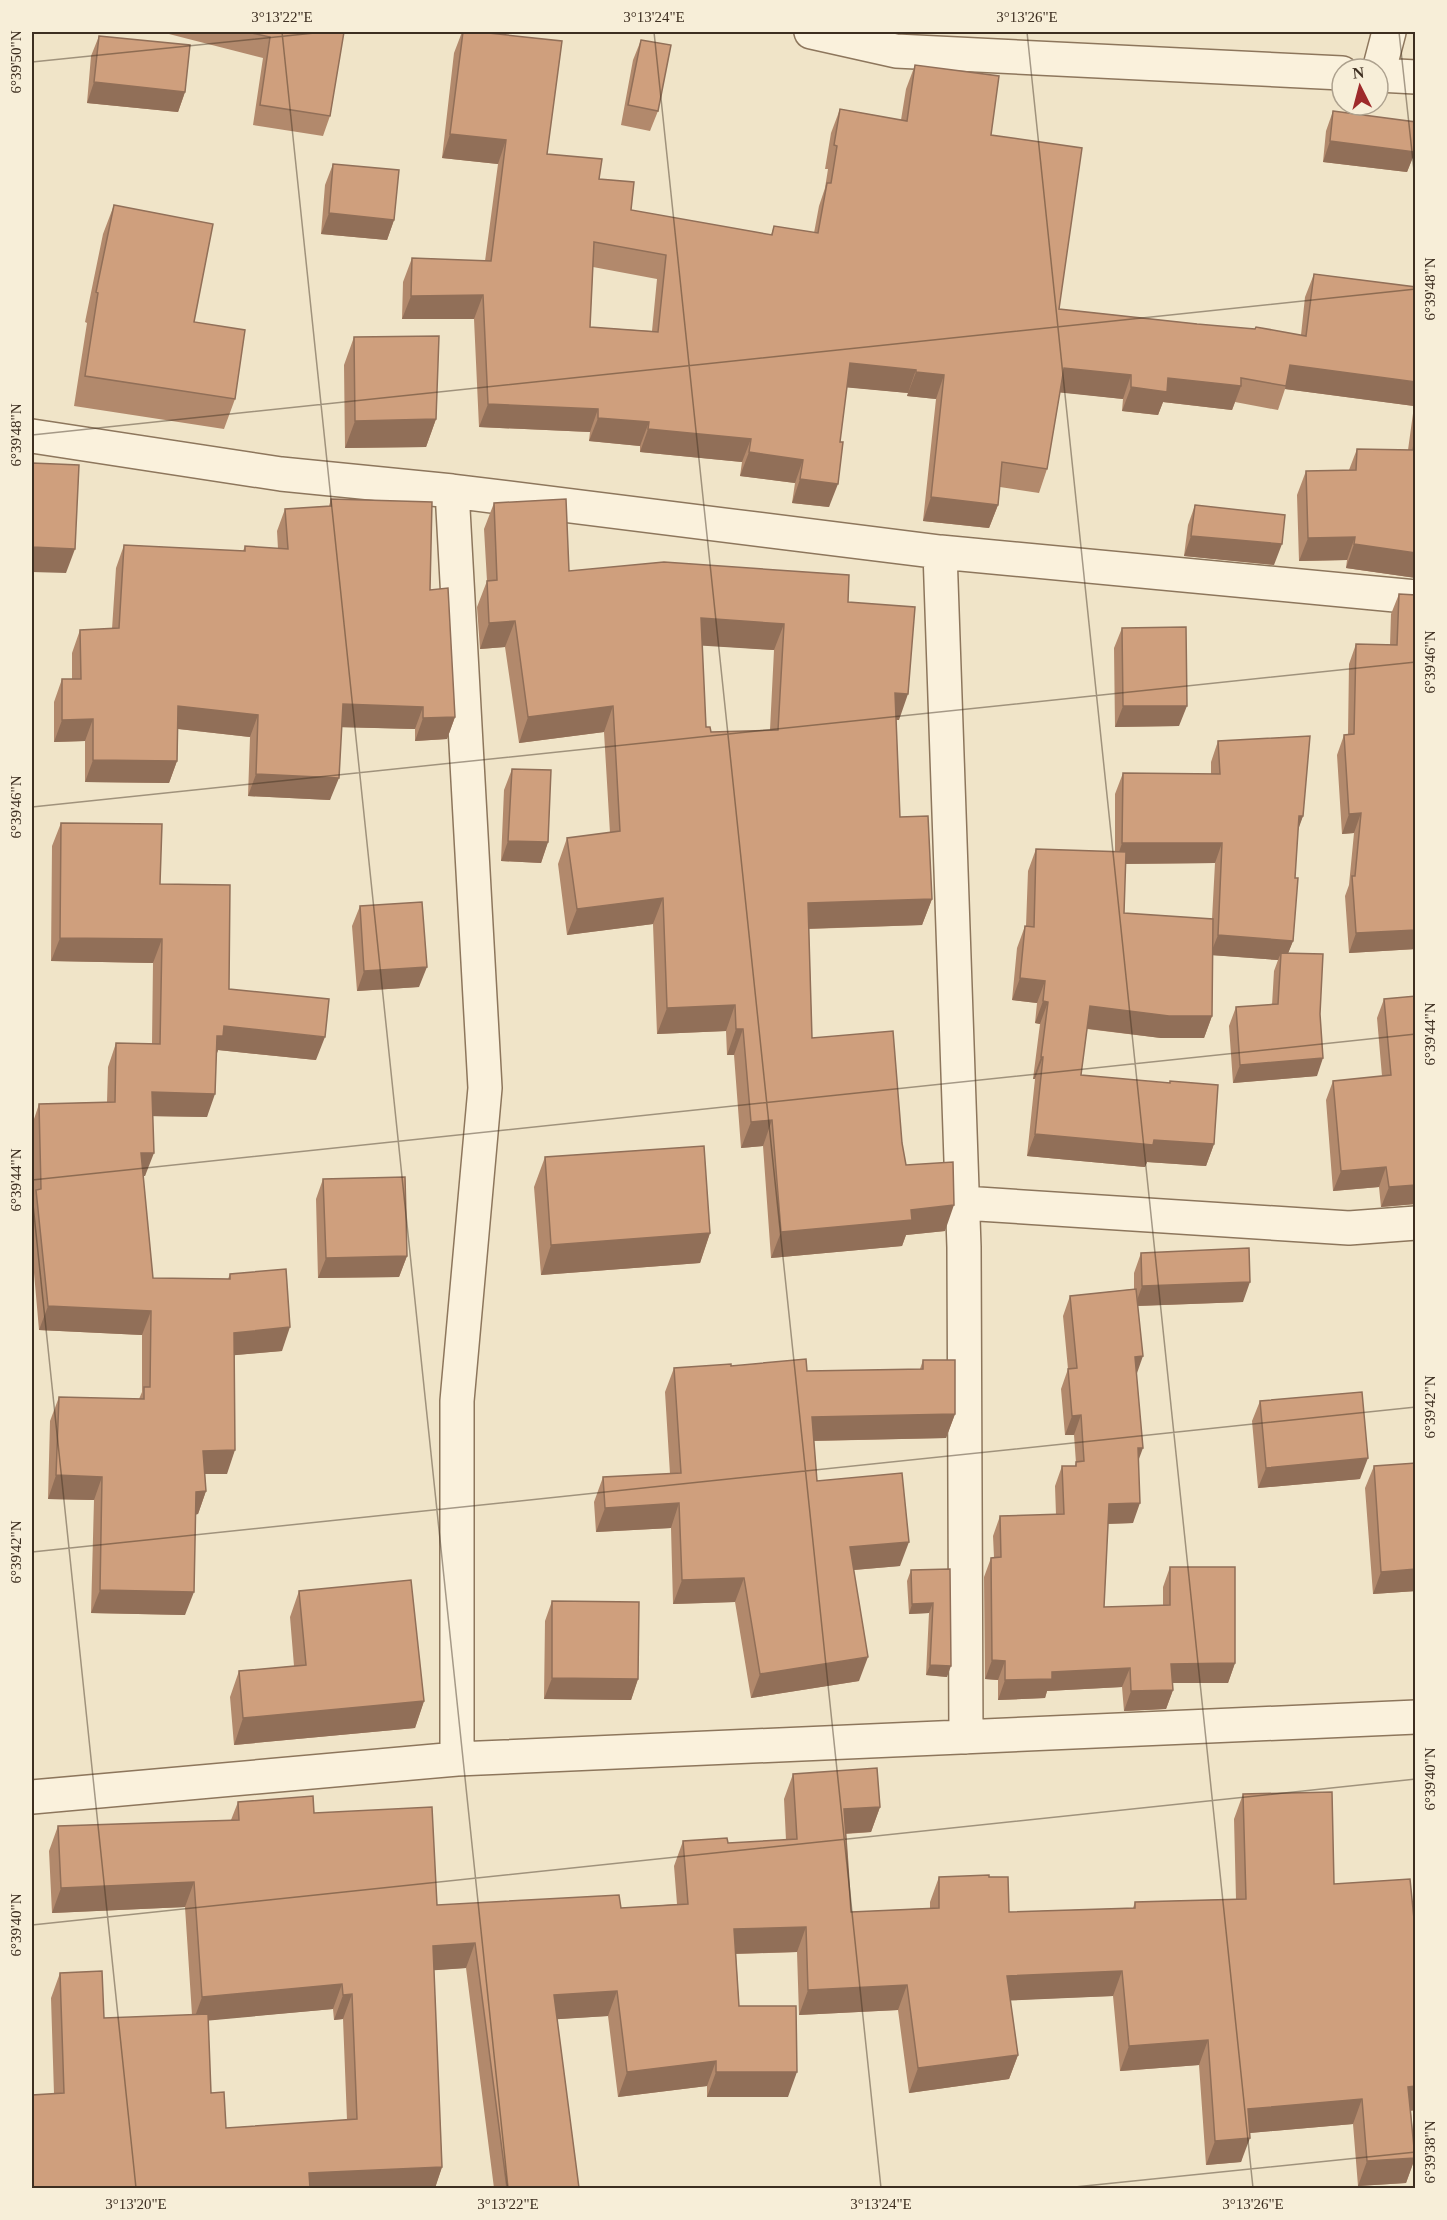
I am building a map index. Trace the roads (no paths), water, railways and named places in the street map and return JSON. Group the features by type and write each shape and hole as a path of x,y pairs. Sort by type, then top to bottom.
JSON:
{"street":[{"path":"810,32 897,41 1330,72"},
{"path":"1382,57 1389,32"},
{"path":"1390,75 1416,77"},
{"path":"32,436 281,474 452,491 940,552 1416,597"},
{"path":"452,491 485,1088 457,1401 457,1759"},
{"path":"940,552 963,1203 966,1737"},
{"path":"963,1203 1349,1228 1416,1223"},
{"path":"32,1797 457,1759 1416,1717"}]}
